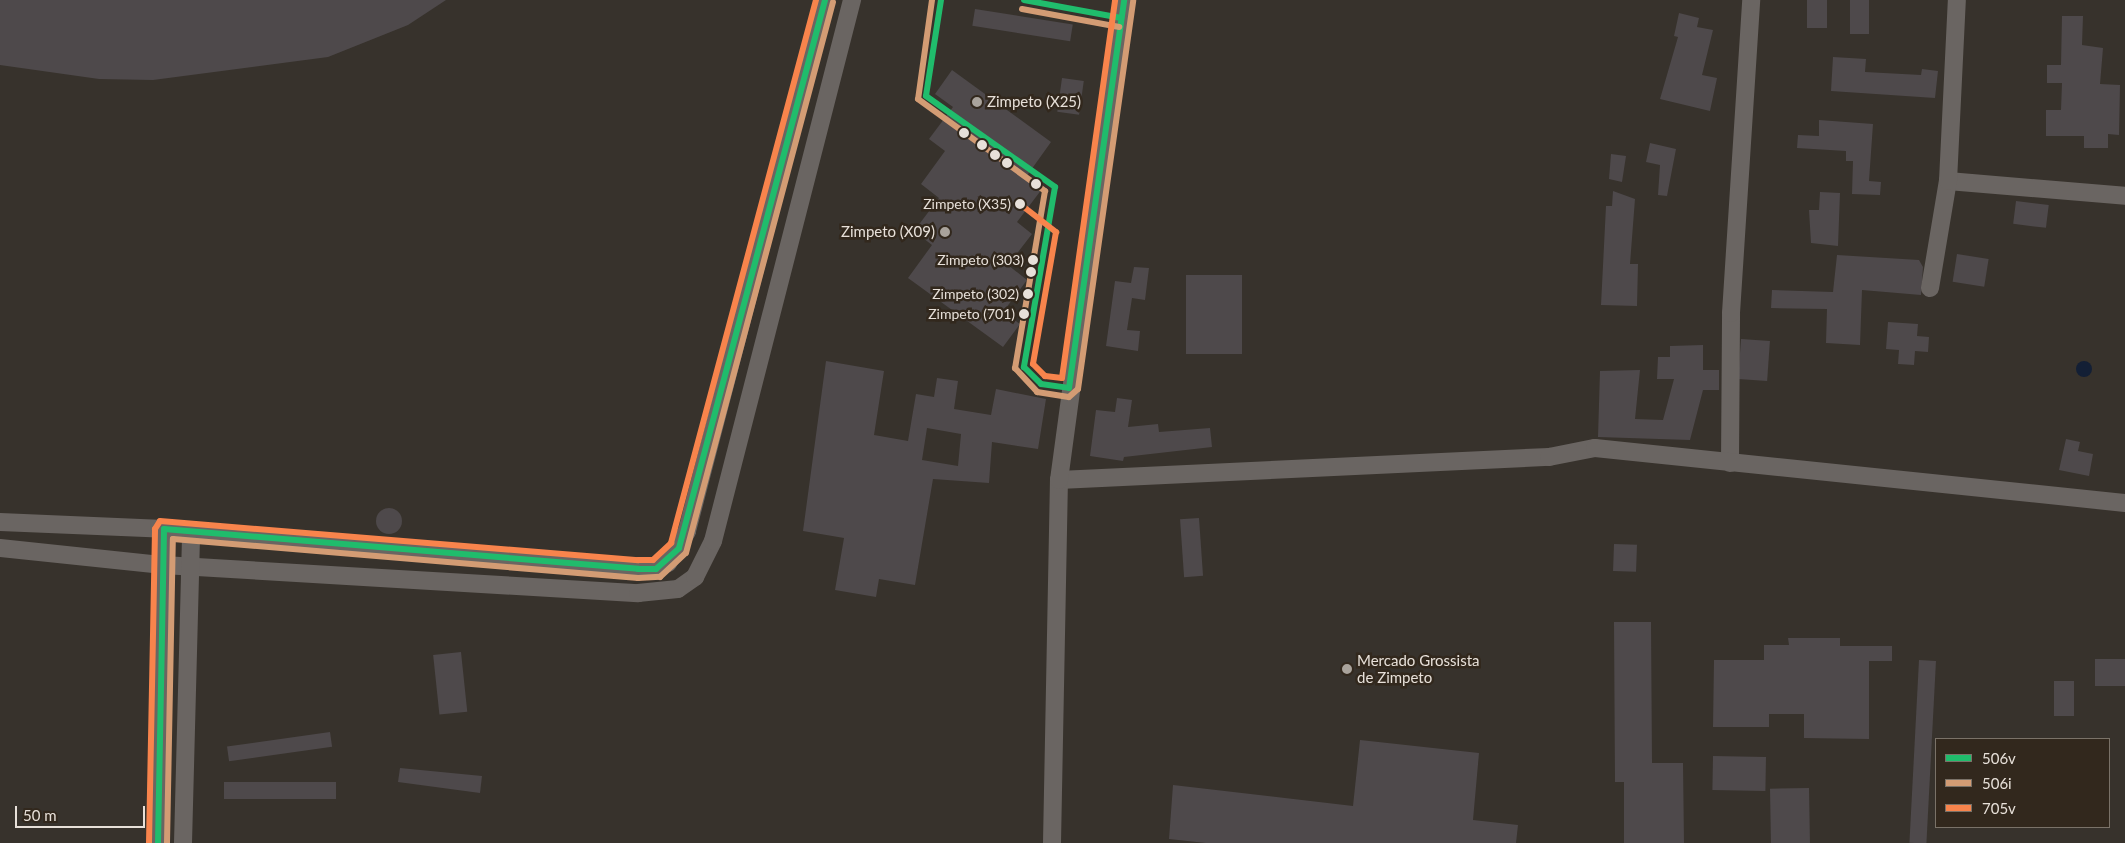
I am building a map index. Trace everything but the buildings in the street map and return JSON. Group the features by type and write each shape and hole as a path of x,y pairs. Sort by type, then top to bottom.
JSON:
{"street":[{"path":"0,522 164,529 638,569 656,569 668,562 687,531 825,0"},
{"path":"0,548 163,565 648,594 678,589 695,577 714,541 852,0"},
{"path":"1052,843 1059,480 1124,0"},
{"path":"1730,463 1731,313 1752,0"},
{"path":"1930,288 1948,181 1958,0"},
{"path":"1948,181 2125,196"},
{"path":"1059,480 1549,456 1595,448 2125,503"},
{"path":"158,843 164,529"},
{"path":"182,843 192,566 191,532"}],"water":[{"path":"2081,361 2087,361 2092,366 2090,375 2081,377 2076,372 2076,366"}],"transit line":[{"name":"705v","path":"149,843 155,529 160,521 638,560 653,560 671,543 816,0"},
{"name":"506v","path":"158,843 164,529 638,569 656,569 679,548 825,0"},
{"name":"506i","path":"932,0 918,99 1045,191 1015,368 1037,392 1069,397 1078,389 1133,1"},
{"name":"506v","path":"941,0 926,96 1055,187 1024,367 1041,384 1069,388 1124,0"},
{"name":"506v","path":"1024,0 1121,18"},
{"name":"705v","path":"1020,204 1056,232 1033,364 1045,376 1062,378 1115,0"},
{"name":"506i","path":"167,843 173,539 638,578 660,577 686,553 833,2"},
{"name":"506i","path":"1022,9 1119,27"}],"place":[{"name":"Zimpeto (X25)","path":"977,102"},
{"name":"Zimpeto (X35)","path":"1020,204"},
{"name":"Zimpeto (X09)","path":"945,232"},
{"name":"Zimpeto (303)","path":"1033,260"},
{"name":"Zimpeto (302)","path":"1028,294"},
{"name":"Zimpeto (701)","path":"1024,314"},
{"name":"Mercado Grossista de Zimpeto","path":"1347,669"}]}
